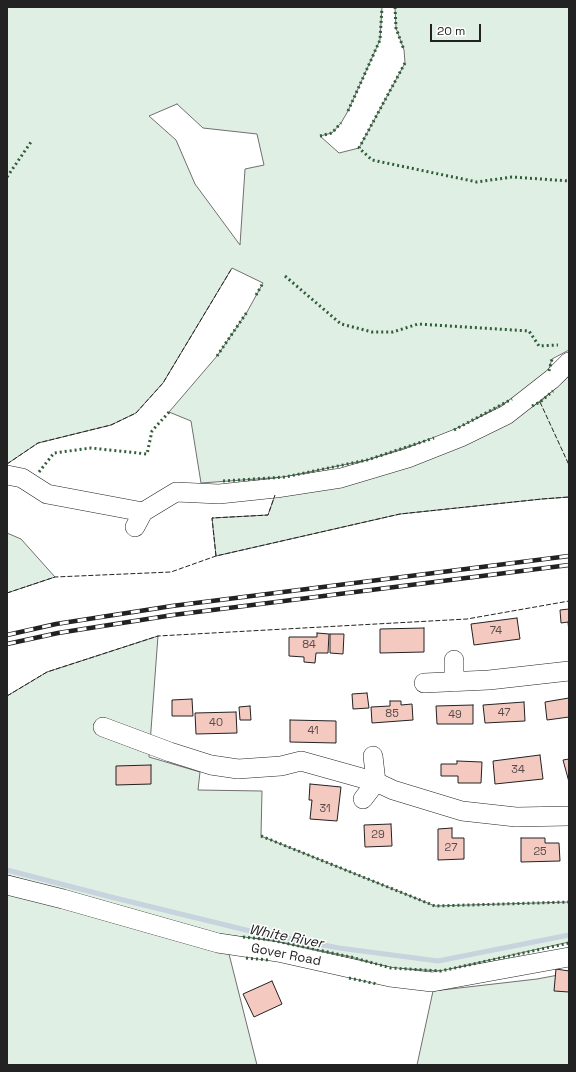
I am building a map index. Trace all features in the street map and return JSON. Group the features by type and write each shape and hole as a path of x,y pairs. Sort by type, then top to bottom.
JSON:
{"street":[{"path":"7,475 22,478 46,494 139,519 176,492 219,494 276,488 341,478 408,458 461,437 506,415 552,379 569,362"},
{"path":"454,660 454,682"},
{"path":"424,683 489,680 569,670"},
{"path":"103,727 170,752 212,764 238,768 281,766 301,761 376,782 393,790 462,811 516,817 569,816"},
{"path":"363,799 376,782 373,756"},
{"name":"Gover Road","path":"7,885 64,898 218,943 278,952 390,977 432,982 569,958"}],"green space":[{"path":"7,7 382,7 380,40 348,111 341,123 332,133 320,136 339,153 359,148 405,63 404,50 396,28 395,7 569,7 569,350 552,359 548,372 512,399 450,433 367,460 285,477 201,483 191,421 169,412 217,356 247,312 263,283 232,268 163,383 136,413 111,425 38,443 7,464","holes":["177,104 203,128 257,134 264,165 245,169 240,245 195,184 176,140 149,116"]},
{"path":"569,376 569,497 400,514 216,556 212,518 268,515 275,495 490,430 540,402"},
{"path":"7,533 21,539 55,577 7,593"},
{"path":"158,636 149,757 200,772 198,790 262,791 261,836 435,906 569,902 569,942 441,971 391,968 351,957 271,940 215,934 7,875 7,696 47,672"},
{"path":"7,894 83,911 229,954 257,1065 7,1065"},
{"path":"569,973 569,1065 417,1065 433,991 537,979"}],"building":[{"path":"569,609 569,632 568,622 561,623 560,610"},
{"path":"517,618 520,639 474,645 471,624"},
{"path":"424,628 424,652 380,653 380,629"},
{"path":"317,633 329,634 328,653 316,653 315,663 304,662 304,657 289,656 289,637 317,637"},
{"path":"330,634 344,634 343,654 330,653"},
{"path":"367,693 369,708 353,709 352,694"},
{"path":"569,698 569,717 547,720 545,702"},
{"path":"192,699 193,716 172,716 172,700"},
{"path":"390,701 401,701 401,705 412,704 413,720 372,723 371,707 390,706"},
{"path":"524,702 525,721 485,723 483,705"},
{"path":"473,705 473,724 437,724 436,706"},
{"path":"250,706 251,720 240,720 239,707"},
{"path":"236,712 237,733 196,734 195,713"},
{"path":"290,720 336,721 336,743 290,742"},
{"path":"540,755 543,779 495,784 493,761"},
{"path":"569,759 569,782 563,760"},
{"path":"457,761 482,762 481,783 458,783 458,776 441,776 441,764 457,764"},
{"path":"151,765 151,784 116,785 116,766"},
{"path":"310,784 341,787 337,821 310,819 312,800 309,800"},
{"path":"391,824 392,846 365,847 364,825"},
{"path":"452,828 452,838 464,838 464,859 438,860 438,829"},
{"path":"521,838 545,838 545,843 559,843 560,861 521,862"},
{"path":"556,969 569,971 569,992 554,991"},
{"path":"272,981 282,1004 254,1017 243,994"}],"waterway":[{"name":"White River","path":"7,870 250,931 339,948 438,961 569,935"}],"railway":[{"path":"7,635 56,624 172,606 569,556"},
{"path":"7,644 58,633 173,615 569,565"}],"hedge":[{"path":"348,111 380,40 382,7"},
{"path":"395,7 396,28 404,50"},
{"path":"405,63 359,148 372,160 477,182 512,177 569,181"},
{"path":"320,136 332,133 341,123"},
{"path":"7,177 31,142"},
{"path":"285,276 341,324 372,332 393,332 418,324 529,331 539,346 558,345"},
{"path":"256,295 263,283"},
{"path":"217,356 247,312"},
{"path":"549,371 552,359"},
{"path":"532,406 540,402 553,391"},
{"path":"454,430 512,399"},
{"path":"39,472 54,453 91,448 147,454 152,431 169,412"},
{"path":"223,481 285,477 367,460 434,438"},
{"path":"261,836 435,906 569,902"},
{"path":"243,937 271,940 351,957 391,968 441,971 569,943"},
{"path":"246,958 268,960"},
{"path":"349,978 377,984"}],"fence":[{"path":"7,464 38,443 111,425 136,413 163,383 232,268"},
{"path":"540,402 569,465"},
{"path":"216,556 212,518 268,515 275,495"},
{"path":"7,593 55,577 171,572 216,556 400,514 569,497"},
{"path":"7,696 47,672 158,636 467,619 569,601"}]}
